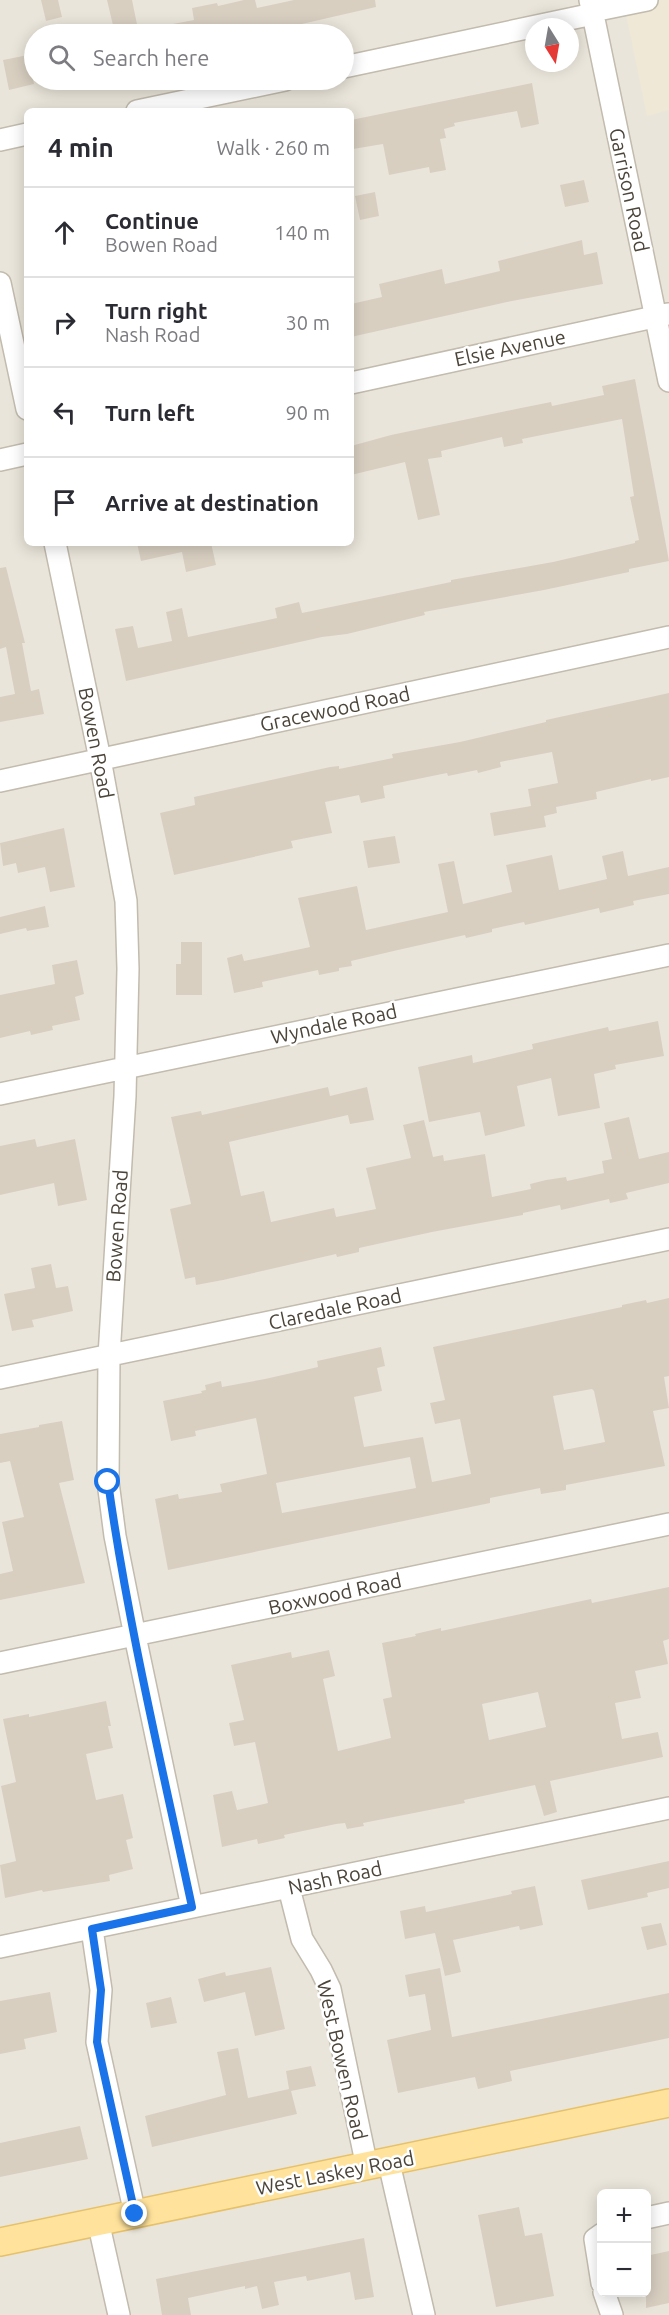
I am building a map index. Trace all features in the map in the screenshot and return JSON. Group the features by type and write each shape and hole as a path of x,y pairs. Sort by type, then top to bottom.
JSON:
{"main road":[{"name":"West Laskey Road","path":"0,2242 669,2103"}],"street":[{"path":"354,65 592,9 647,0"},
{"name":"Garrison Road","path":"592,9 662,315 669,381"},
{"path":"151,108 237,90"},
{"path":"0,140 24,135"},
{"path":"0,283 24,395"},
{"name":"Elsie Avenue","path":"354,382 662,315"},
{"path":"0,460 24,455"},
{"name":"Bowen Road","path":"56,546 100,759 126,901 128,969 125,1096 109,1356 108,1482 135,1636 192,1907"},
{"name":"Gracewood Road","path":"0,781 669,637"},
{"name":"Wyndale Road","path":"0,1094 669,955"},
{"name":"Claredale Road","path":"0,1378 669,1239"},
{"name":"Boxwood Road","path":"0,1663 669,1524"},
{"name":"Nash Road","path":"0,1947 669,1808"},
{"name":"West Bowen Road","path":"289,1887 302,1939 330,1989 378,2165 424,2315"},
{"path":"92,1929 101,1990 97,2042 135,2214"},
{"path":"651,2217 669,2213"},
{"path":"98,2221 119,2315"},
{"path":"597,2238 595,2239 597,2257"},
{"path":"606,2297 612,2315"}],"shaded area":[{"path":"0,0 669,0 669,2315 0,2315"},
{"path":"623,0 669,0 669,110 647,116"}],"building":[{"path":"41,0 58,0 62,17 46,21"},
{"path":"107,0 132,0 137,24 113,24"},
{"path":"244,0 255,0 257,8 294,0 375,0 376,7 302,24 173,24 194,20 192,8 217,3 218,6"},
{"path":"24,56 24,86 9,90 3,60"},
{"path":"532,83 539,124 521,128 517,111 454,123 455,126 444,129 446,138 440,139 446,170 430,173 429,167 389,175 383,144 354,149 354,119"},
{"path":"584,180 589,202 565,207 560,185"},
{"path":"375,192 379,216 360,220 355,196"},
{"path":"582,240 584,255 597,252 603,284 507,302 354,336 354,303 382,297 379,284 442,269 445,284 500,271 498,261"},
{"path":"635,379 669,561 544,590 424,612 425,615 347,634 322,637 126,681 115,629 133,626 138,648 172,641 166,612 182,608 188,637 277,618 275,608 299,602 302,613 635,543 639,540 630,497 634,496 622,419 522,439 523,443 504,447 502,437 441,451 442,457 428,459 440,515 418,520 405,462 354,474 354,445 391,435 516,409 551,402 552,406 604,395 602,386"},
{"path":"138,546 212,546 216,565 186,572 182,552 141,561"},
{"path":"6,567 25,643 22,643 31,691 39,689 44,714 0,722 0,697 15,694 6,647 0,649 0,568"},
{"path":"669,693 669,777 596,792 597,799 556,807 557,813 544,816 546,827 494,836 490,813 531,806 528,789 558,783 552,752 500,762 501,767 478,773 477,770 448,776 447,773 383,786 385,798 361,803 359,795 325,802 332,833 291,841 293,848 174,875 160,813 195,805 194,797 330,767 339,766 339,769 393,758 392,754 460,742"},
{"path":"64,828 75,887 50,892 45,867 18,873 16,863 3,866 0,843"},
{"path":"395,836 400,863 368,868 363,841"},
{"path":"623,851 628,876 669,867 669,894 633,901 634,905 600,913 599,908 525,925 524,922 492,929 492,932 466,938 465,935 398,950 351,961 352,966 339,968 339,971 319,975 318,970 262,982 263,987 234,993 227,958 242,954 244,961 310,947 298,898 357,886 366,930 448,912 438,864 454,861 463,904 512,892 506,865 552,855 559,890 607,879 602,856"},
{"path":"45,906 49,927 27,931 26,928 0,934 0,917"},
{"path":"181,942 202,942 202,995 176,995 176,964 181,964"},
{"path":"77,960 84,994 75,997 80,1020 52,1026 53,1030 31,1035 30,1031 0,1038 0,995 55,984 52,965"},
{"path":"658,1021 664,1056 615,1065 616,1069 594,1074 600,1108 558,1116 551,1078 517,1086 525,1126 485,1136 480,1112 429,1122 418,1067 472,1055 473,1063 533,1049 532,1044 608,1027 609,1031"},
{"path":"328,1087 330,1096 367,1087 374,1120 350,1124 348,1115 229,1142 241,1196 264,1191 271,1222 334,1208 336,1217 376,1209 366,1168 411,1158 403,1125 424,1120 433,1157 443,1155 444,1161 485,1154 492,1197 531,1189 530,1184 546,1180 566,1177 567,1181 604,1173 602,1161 612,1159 604,1123 629,1117 639,1159 669,1152 669,1183 626,1193 628,1199 610,1203 609,1199 561,1210 560,1205 523,1213 523,1215 359,1248 359,1252 337,1257 336,1254 223,1280 196,1285 195,1277 185,1279 170,1209 191,1204 171,1117 201,1111 202,1115"},
{"path":"35,1139 37,1147 75,1139 87,1200 58,1206 54,1183 0,1195 0,1146"},
{"path":"51,1264 56,1288 68,1286 73,1311 32,1320 34,1327 12,1331 4,1294 35,1288 31,1268"},
{"path":"669,1298 669,1376 664,1377 669,1408 653,1411 665,1466 566,1485 566,1490 541,1494 540,1488 490,1498 490,1503 168,1570 155,1499 178,1494 179,1499 222,1492 220,1484 267,1474 256,1418 195,1431 196,1436 171,1441 163,1401 202,1393 201,1391 206,1390 205,1385 221,1381 222,1387 265,1379 318,1367 317,1361 381,1347 385,1366 377,1368 382,1391 354,1397 364,1447 423,1437 432,1482 471,1474 460,1419 435,1424 430,1403 445,1400 433,1347 646,1300 647,1303","holes":["592,1389 605,1442 564,1450 553,1396","410,1457 416,1488 282,1513 276,1483"]},
{"path":"62,1421 74,1480 59,1483 85,1583 0,1600 0,1574 13,1571 2,1522 24,1517 10,1461 0,1463 0,1434"},
{"path":"669,1587 669,1639 663,1641 668,1664 635,1671 641,1698 615,1703 622,1739 658,1732 663,1757 550,1781 557,1812 544,1816 535,1785 464,1800 465,1803 363,1823 364,1826 347,1829 345,1823 336,1824 284,1835 285,1838 258,1844 257,1839 222,1847 213,1795 232,1791 237,1810 268,1803 255,1742 234,1746 229,1723 244,1720 231,1665 291,1652 292,1658 329,1650 335,1676 323,1679 338,1751 391,1738 383,1699 392,1697 382,1643 441,1628 441,1631 591,1599 592,1603","holes":["538,1692 546,1727 489,1740 482,1704"]},
{"path":"106,1701 113,1748 86,1754 96,1800 123,1794 133,1838 126,1840 133,1869 109,1875 110,1881 43,1892 42,1890 5,1898 0,1865 16,1861 1,1786 16,1782 3,1719 29,1714 29,1717"},
{"path":"669,1861 669,1888 647,1893 648,1897 588,1910 581,1880"},
{"path":"535,1886 543,1925 520,1930 519,1926 453,1940 461,1972 445,1976 435,1933 405,1939 400,1911 425,1906 426,1912 512,1894 511,1891"},
{"path":"661,1923 667,1945 647,1950 641,1927"},
{"path":"271,1967 285,2029 255,2036 245,1992 204,2002 198,1979 225,1972 226,1976"},
{"path":"440,1968 452,2037 669,1993 669,2038 510,2071 512,2081 478,2089 475,2077 398,2093 387,2040 431,2030 425,1994 409,1997 405,1975"},
{"path":"50,1992 57,2032 24,2039 26,2049 0,2054 0,2001"},
{"path":"171,1997 177,2023 151,2028 146,2003"},
{"path":"238,2048 248,2098 289,2089 286,2071 311,2066 316,2086 291,2091 297,2114 152,2147 145,2116 226,2095 217,2052"},
{"path":"80,2126 88,2159 0,2177 0,2143"},
{"path":"519,2207 525,2236 542,2233 554,2296 496,2307 478,2215"},
{"path":"364,2238 374,2297 355,2300 350,2272 307,2281 306,2276 274,2282 279,2305 262,2309 257,2286 245,2289 245,2286 188,2298 191,2315 162,2315 156,2279"},
{"path":"669,2251 669,2303 646,2308 646,2297 651,2297 651,2255"}],"route":[{"path":"108,1482 135,1636 192,1907 92,1929 101,1990 97,2042 135,2214"}]}
